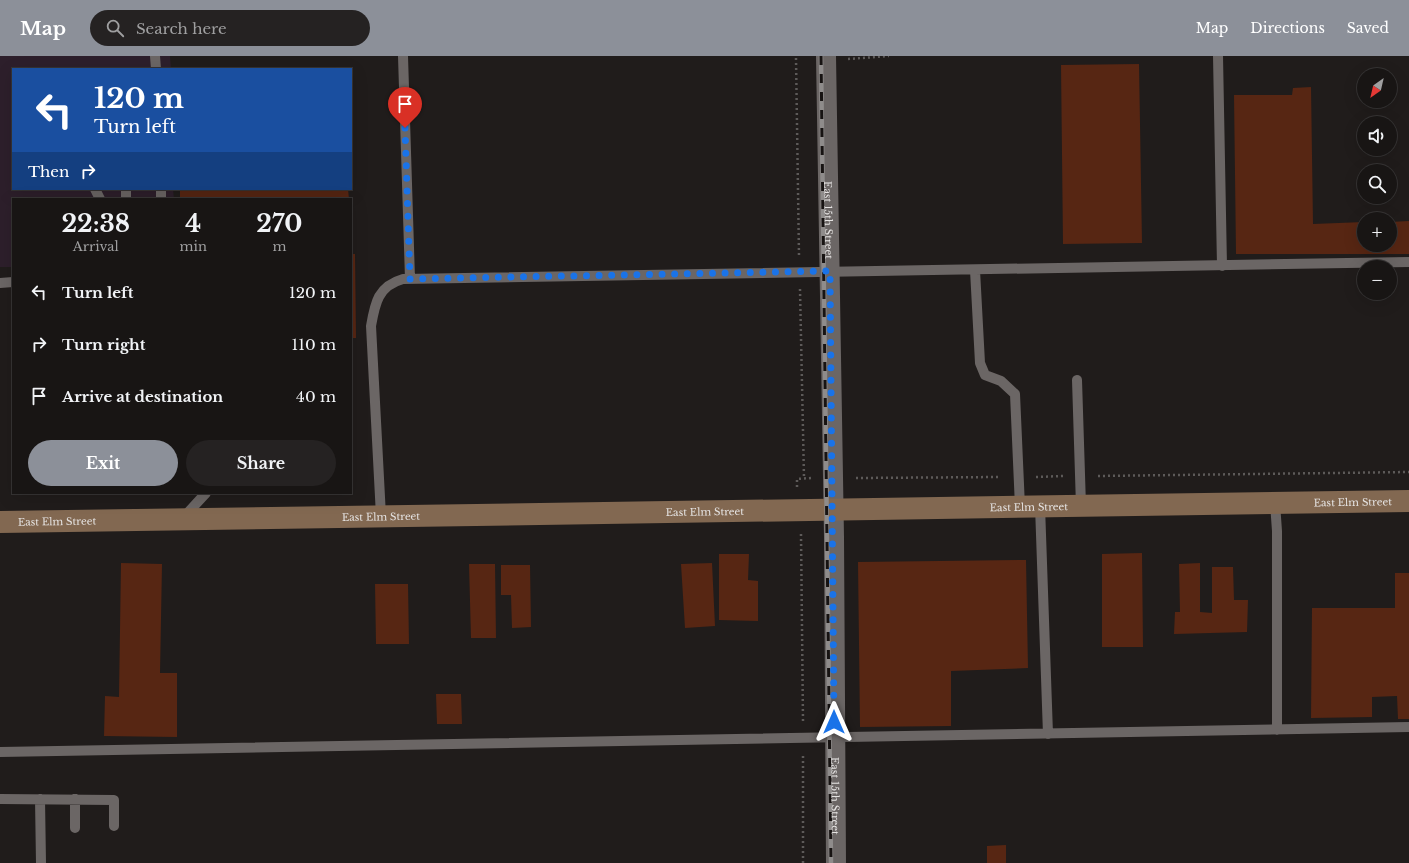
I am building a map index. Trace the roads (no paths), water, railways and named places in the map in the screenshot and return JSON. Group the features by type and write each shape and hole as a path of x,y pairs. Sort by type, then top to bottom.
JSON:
{"main road":[{"name":"East Elm Street","path":"0,522 1409,501"}],"street":[{"name":"East 15th Street","path":"826,56 830,271 836,863"}],"lane":[{"path":"155,56 156,68"},
{"path":"403,56 410,279"},
{"path":"1218,56 1222,266"},
{"path":"381,516 371,326 374,305 386,286 403,279 1409,262"},
{"path":"975,270 980,363 985,375 1002,381 1015,394 1030,507 1048,734"},
{"path":"0,283 12,282"},
{"path":"1077,380 1081,506"},
{"path":"182,519 205,494"},
{"path":"1275,503 1278,531 1277,730"},
{"path":"0,752 1409,727"},
{"path":"0,799 114,800 114,826"},
{"path":"40,799 41,863"},
{"path":"75,799 75,828"}],"railway":[{"path":"821,56 831,863"}]}
